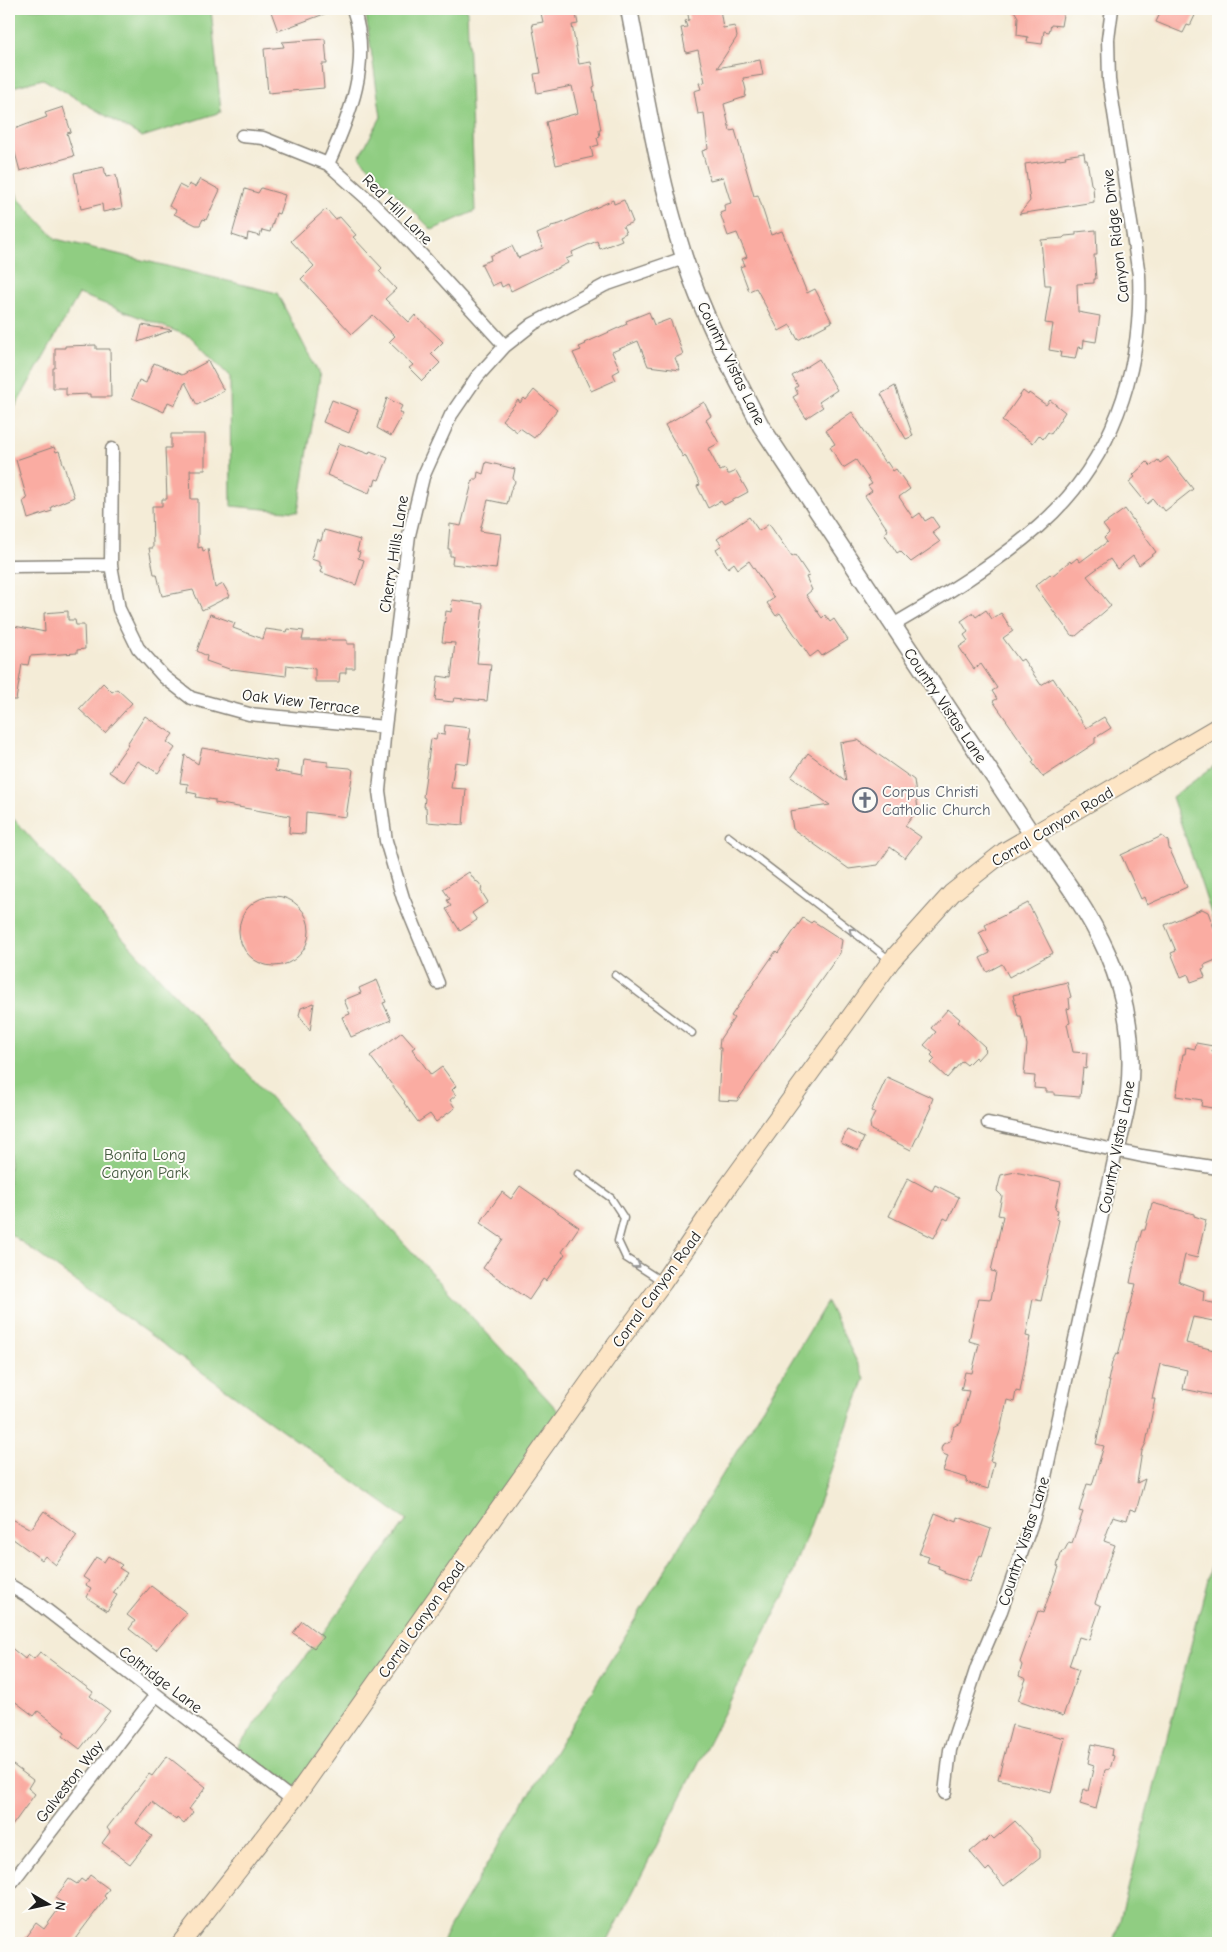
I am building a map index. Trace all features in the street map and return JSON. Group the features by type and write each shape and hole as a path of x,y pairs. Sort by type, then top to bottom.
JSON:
{"main road":[{"name":"Corral Canyon Road","path":"181,1943 293,1800 604,1361 664,1282 729,1185 891,961 952,893 1004,852 1218,727"}],"street":[{"path":"328,164 343,129 358,83 360,56 358,22 353,9"},
{"name":"Country Vistas Lane","path":"629,9 663,180 684,258 732,369 761,426 1104,942 1119,980 1128,1023 1131,1069 1126,1115 1116,1150 1043,1486 1031,1527 1001,1612 977,1668 950,1750 945,1793"},
{"name":"Canyon Ridge Drive","path":"893,625 1006,552 1044,521 1072,491 1087,471 1100,450 1121,406 1135,354 1140,301 1139,274 1109,80 1108,39 1112,9"},
{"name":"Red Hill Lane","path":"242,136 263,138 328,164 372,203 505,346"},
{"name":"Cherry Hills Lane","path":"438,983 403,898 386,841 379,791 409,535 423,477 451,415 477,377 505,346 533,324 605,285 684,258"},
{"name":"Oak View Terrace","path":"112,449 111,565 119,609 138,648 164,677 191,698 248,714 385,727"},
{"path":"12,566 111,565"},
{"path":"988,1123 1116,1150 1218,1168"},
{"name":"Coltridge Lane","path":"9,1585 30,1598 155,1696 293,1800"},
{"name":"Galveston Way","path":"9,1886 155,1696"}],"lane":[{"path":"728,836 891,961"},
{"path":"615,975 692,1033"},
{"path":"578,1174 611,1198 624,1218 618,1241 626,1258 664,1282"}],"green space":[{"path":"9,9 211,9 221,112 142,137 43,79 9,88"},
{"path":"365,9 467,9 475,211 432,230 359,157 381,117"},
{"path":"9,170 18,198 56,239 277,293 320,376 298,512 231,506 230,377 191,337 79,294 9,418"},
{"path":"1218,763 1218,934 1172,797"},
{"name":"Bonita Long Canyon Park","path":"9,814 564,1417 288,1796 233,1754 407,1520 9,1233"},
{"path":"827,1302 865,1378 787,1589 607,1943 441,1943 457,1914"},
{"path":"1218,1540 1218,1943 1114,1943"}],"building":[{"path":"270,9 335,9 335,10 278,31"},
{"path":"540,9 575,9 578,24 572,25 579,64 591,62 595,86 593,87 601,130 599,130 600,137 597,138 599,145 591,147 593,157 556,165 546,122 578,113 572,86 537,93 534,74 541,73 532,24 543,22"},
{"path":"687,9 720,9 723,28 735,26 737,37 717,68 760,60 763,75 743,78 746,90 745,97 724,104 730,131 735,130 754,196 758,195 771,235 782,231 807,293 815,289 832,322 798,340 790,325 779,331 756,288 749,291 740,267 745,265 742,259 747,257 737,233 728,236 720,213 725,211 724,205 731,203 723,177 710,180 702,151 708,149 704,113 698,114 694,91 701,89 699,83 705,82 698,50 686,53 681,28 687,27 685,21 689,20"},
{"path":"1013,9 1064,9 1061,26 1051,25 1049,32 1044,31 1042,44 1027,42 1028,37 1017,35 1018,17"},
{"path":"1162,9 1198,9 1190,26 1187,25 1183,33 1156,22"},
{"path":"325,39 327,64 322,64 324,88 268,93 264,49 284,47 282,42"},
{"path":"63,107 71,132 67,133 74,156 20,171 9,131 47,117 45,113"},
{"path":"1084,153 1093,186 1094,202 1019,214 1030,201 1025,164 1066,158 1065,156"},
{"path":"104,167 106,177 116,175 122,208 103,212 102,204 81,209 74,173"},
{"path":"200,179 220,190 206,220 203,219 200,225 196,225 174,214 176,210 169,206 179,185 187,189 189,184 195,187"},
{"path":"261,188 285,195 279,214 276,213 270,232 262,230 260,236 248,233 247,240 232,235 245,189 258,193"},
{"path":"613,200 614,204 624,200 633,222 623,226 626,233 620,236 622,240 600,249 597,241 572,252 573,256 566,259 568,263 511,291 508,284 502,287 500,282 492,286 481,264 491,260 490,256 512,246 518,258 543,248 537,234 551,228 551,226 560,224"},
{"path":"326,209 335,219 340,217 356,235 353,237 382,268 379,271 396,289 385,299 409,322 415,315 443,342 431,354 440,363 422,381 409,368 413,365 389,342 395,336 373,315 352,334 301,279 314,266 291,241"},
{"path":"1096,230 1097,255 1094,255 1096,279 1094,279 1094,283 1077,284 1078,312 1100,316 1096,342 1084,340 1083,348 1078,347 1075,359 1060,357 1061,352 1049,350 1053,324 1045,323 1051,285 1045,285 1041,240 1063,238 1076,235 1076,232"},
{"path":"649,312 654,325 670,319 683,354 675,358 680,370 648,366 638,341 612,352 620,370 613,374 616,380 591,391 573,353 581,350 579,347 585,343 627,324 626,321"},
{"path":"142,325 172,330 138,342"},
{"path":"96,345 96,349 110,349 111,397 90,397 90,394 66,395 66,388 53,388 55,348"},
{"path":"819,359 837,390 819,402 823,407 806,418 793,397 798,394 795,388 798,386 792,376"},
{"path":"208,361 224,391 197,405 185,382 175,405 168,402 164,412 132,398 139,380 146,383 154,363 182,375"},
{"path":"895,386 913,436 906,439 881,394"},
{"path":"534,390 557,410 534,438 520,428 517,432 502,420 518,400 520,403 524,398 526,400"},
{"path":"1023,391 1046,405 1050,400 1065,412 1051,434 1048,432 1043,439 1039,435 1033,443 1002,421"},
{"path":"387,398 402,406 399,412 403,414 391,436 377,428"},
{"path":"332,400 358,410 349,433 323,422"},
{"path":"704,402 711,416 706,420 719,443 708,449 720,471 725,469 730,474 736,471 748,492 724,505 721,501 708,508 697,486 700,485 685,455 683,457 665,425"},
{"path":"852,412 885,463 887,462 893,471 896,469 910,489 899,497 913,518 920,513 925,521 932,517 939,527 932,532 940,542 911,562 900,551 897,553 884,533 888,530 865,496 872,491 868,486 872,484 856,460 843,468 830,447 835,444 826,430"},
{"path":"171,434 205,434 205,470 190,470 191,499 198,499 198,548 202,547 203,551 208,549 215,588 223,584 230,596 202,610 193,590 162,596 157,574 154,574 149,548 153,548 152,506 162,506 162,499 167,499 165,448 171,448"},
{"path":"339,443 369,454 370,451 388,458 379,480 376,479 369,493 327,475"},
{"path":"54,447 56,452 59,451 74,497 51,507 52,511 28,519 23,501 27,499 16,460"},
{"path":"1168,457 1193,489 1165,511 1153,499 1147,504 1129,482 1135,477 1133,475 1147,462 1151,466 1158,460 1160,463"},
{"path":"486,462 515,469 513,478 515,482 507,504 488,500 480,531 501,534 496,569 452,564 453,556 450,556 450,549 448,549 450,524 461,526 473,479 477,479 478,472 483,474"},
{"path":"1125,509 1156,552 1139,565 1133,556 1117,569 1110,559 1087,576 1111,606 1076,636 1071,635 1035,586 1050,574 1052,576 1070,561 1071,563 1077,558 1080,562 1107,542 1104,538 1109,533 1103,525"},
{"path":"749,517 759,531 769,524 792,557 795,555 809,576 806,577 812,590 806,595 822,618 825,615 830,622 834,619 848,640 822,656 818,651 810,657 780,613 776,616 767,603 774,598 749,561 738,569 734,563 728,568 716,549 722,545 717,539"},
{"path":"324,530 360,540 357,551 360,552 358,558 364,560 356,585 320,572 322,567 320,562 311,559 317,539 321,541"},
{"path":"452,600 483,604 477,663 491,664 487,701 454,698 453,702 435,700 438,676 451,678 455,643 442,642 446,611 451,612"},
{"path":"986,610 992,619 1001,613 1013,631 1003,638 1020,661 1023,659 1041,685 1053,678 1086,728 1104,717 1111,728 1095,738 1095,743 1043,777 1032,762 1034,760 993,701 997,699 992,691 997,688 981,664 974,669 959,647 968,641 964,635 968,632 961,621 973,613 976,617"},
{"path":"68,611 68,620 75,620 76,625 84,625 85,649 77,650 77,653 30,656 28,665 22,664 16,700 9,700 9,625 45,632 44,613"},
{"path":"210,614 235,623 233,628 263,639 266,629 287,632 288,629 304,631 302,640 347,640 347,644 355,644 355,668 346,668 346,673 340,673 339,682 315,682 315,669 287,665 286,676 232,670 206,661 207,656 197,651"},
{"path":"103,683 112,692 117,689 132,703 105,733 79,709"},
{"path":"145,716 173,734 167,742 175,748 158,773 138,761 124,782 109,772"},
{"path":"445,725 470,728 468,739 471,739 468,764 455,762 451,788 466,789 463,825 427,822 426,807 424,807 425,798 423,797 431,739 436,740 437,734 444,735"},
{"name":"Corpus Christi Catholic Church","path":"858,740 914,780 918,809 905,826 921,837 905,858 890,847 878,865 849,869 793,829 790,811 830,805 791,777 808,753 846,781 840,743"},
{"path":"202,748 277,761 275,771 302,776 304,759 328,762 328,766 350,768 353,770 346,817 306,812 305,834 289,833 290,816 215,803 215,800 196,797 197,794 187,792 188,784 180,783 185,755 198,764"},
{"path":"1162,836 1168,841 1169,848 1187,887 1147,905 1144,897 1141,899 1121,855"},
{"path":"469,872 482,887 481,891 488,902 472,913 477,920 460,931 446,909 451,906 447,900 450,899 443,889"},
{"path":"281,896 294,902 303,911 307,917 309,931 307,945 299,956 288,964 267,966 260,964 249,956 241,945 239,924 241,917 249,906 260,898"},
{"path":"1028,903 1053,953 1009,977 1002,964 987,972 980,958 990,953 979,933 987,929 985,925"},
{"path":"1202,909 1208,912 1218,939 1218,959 1204,965 1205,968 1202,969 1205,977 1191,982 1188,974 1181,977 1171,953 1176,951 1165,925"},
{"path":"803,918 811,923 813,921 842,940 840,953 737,1101 718,1100 720,1039 734,1018 731,1016 776,951 778,953"},
{"path":"377,980 386,1002 383,1003 391,1020 351,1037 342,1017 350,1014 344,1000 361,993 359,988"},
{"path":"1067,982 1071,997 1069,998 1070,1008 1067,1009 1070,1023 1067,1024 1073,1052 1087,1053 1086,1069 1083,1068 1080,1097 1054,1095 1054,1092 1046,1092 1046,1089 1034,1088 1035,1076 1024,1075 1027,1045 1021,1016 1018,1016 1013,995"},
{"path":"314,1003 310,1031 299,1015 301,1008"},
{"path":"948,1009 960,1019 958,1022 986,1050 977,1060 975,1057 967,1065 962,1061 947,1078 931,1063 935,1059 931,1055 933,1053 924,1045 936,1032 931,1028"},
{"path":"402,1032 415,1047 412,1049 431,1075 442,1067 456,1086 452,1090 456,1095 450,1100 455,1108 436,1122 430,1114 418,1122 370,1056"},
{"path":"1196,1043 1213,1046 1212,1051 1218,1052 1218,1109 1201,1106 1202,1100 1176,1096 1183,1054 1185,1054 1186,1047 1195,1049"},
{"path":"887,1077 933,1098 931,1107 911,1150 871,1130 870,1123 875,1113 871,1111"},
{"path":"847,1130 864,1138 858,1151 841,1143"},
{"path":"1015,1172 1061,1182 1055,1209 1058,1210 1056,1219 1059,1220 1041,1301 1033,1299 1026,1336 1030,1337 1020,1392 1016,1391 1014,1402 1007,1400 1000,1431 990,1461 994,1462 988,1489 966,1482 967,1478 943,1471 948,1456 943,1454 941,1449 943,1444 950,1441 954,1427 961,1423 969,1391 961,1390 965,1372 972,1373 979,1344 969,1341 978,1298 991,1299 996,1272 991,1271 1003,1216 998,1215 1002,1196 997,1191 1001,1175"},
{"path":"908,1178 932,1191 935,1185 959,1197 948,1220 944,1218 934,1238 889,1216"},
{"path":"520,1186 579,1227 562,1252 565,1254 546,1281 543,1279 529,1300 483,1268 503,1239 480,1223 502,1192 511,1199"},
{"path":"1152,1203 1194,1214 1194,1216 1206,1220 1197,1258 1185,1255 1179,1282 1204,1291 1203,1301 1218,1304 1218,1322 1193,1317 1186,1343 1218,1351 1218,1396 1183,1389 1187,1370 1160,1364 1152,1399 1155,1399 1146,1443 1142,1451 1137,1483 1145,1479 1136,1511 1130,1509 1127,1520 1113,1516 1104,1541 1115,1545 1095,1603 1101,1606 1089,1640 1079,1637 1069,1666 1079,1670 1063,1716 1018,1700 1026,1679 1019,1676 1022,1665 1020,1662 1038,1611 1043,1613 1059,1567 1057,1566 1062,1551 1064,1551 1069,1542 1072,1543 1083,1512 1079,1511 1087,1484 1092,1485 1104,1446 1096,1444 1110,1381 1108,1381 1112,1362 1116,1354 1118,1355 1136,1284 1130,1283 1138,1244 1142,1230 1145,1230"},
{"path":"44,1511 77,1536 56,1565 45,1556 42,1560 9,1536 9,1518 31,1529"},
{"path":"935,1513 957,1522 958,1517 991,1529 982,1556 980,1555 969,1582 944,1573 945,1571 938,1568 939,1566 927,1562 929,1557 919,1554"},
{"path":"108,1556 122,1565 119,1568 127,1573 113,1593 117,1595 107,1611 86,1597 91,1588 86,1585 89,1581 83,1577 96,1557 104,1562"},
{"path":"151,1586 187,1613 156,1650 129,1629 135,1621 127,1615"},
{"path":"302,1621 323,1637 314,1648 293,1633"},
{"path":"9,1646 25,1659 28,1654 34,1659 40,1652 93,1692 90,1696 110,1711 80,1749 63,1736 65,1732 38,1711 34,1716 9,1697"},
{"path":"1012,1725 1065,1738 1051,1792 998,1779"},
{"path":"1092,1744 1112,1749 1111,1755 1114,1756 1110,1769 1105,1770 1096,1809 1080,1804 1084,1789 1088,1791 1094,1765 1088,1763"},
{"path":"167,1756 206,1787 189,1809 193,1812 184,1824 152,1802 136,1823 152,1836 130,1864 102,1843 110,1832 107,1828 149,1774 152,1776"},
{"path":"9,1762 33,1780 28,1788 35,1794 9,1830"},
{"path":"1015,1821 1040,1850 1040,1858 1004,1886 989,1868 986,1871 970,1852 991,1836 994,1839"},
{"path":"90,1875 109,1889 104,1896 106,1898 72,1943 21,1943 36,1923 44,1929 63,1903 55,1898 69,1879 77,1884 81,1879 85,1882"}],"place":[{"name":"Corpus Christi Catholic Church","path":"865,800"}]}
